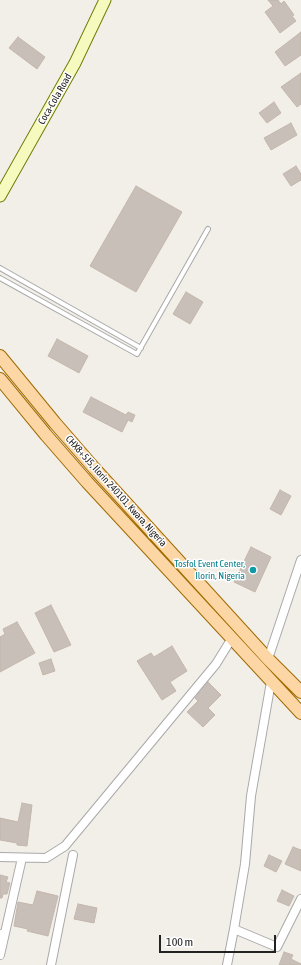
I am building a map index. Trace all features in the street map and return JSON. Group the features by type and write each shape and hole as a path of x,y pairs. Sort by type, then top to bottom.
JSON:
{"main road":[{"name":"CHX8+5J5, Ilorin 240101, Kwara, Nigeria","path":"0,356 94,468 268,659 301,692"},
{"name":"CHX8+5J5, Ilorin 240101, Kwara, Nigeria","path":"0,379 87,482 301,713"}],"street":[{"name":"Coca-Cola Road","path":"1,190 75,64 105,0"},
{"path":"268,659 301,560"},
{"path":"0,857 46,858 65,846 216,664 232,638"},
{"path":"227,965 245,864 251,796 271,682"},
{"path":"51,965 73,855"},
{"path":"0,955 2,933 22,858"},
{"path":"234,929 277,946 301,899"}],"lane":[{"path":"0,278 137,354 208,229"},
{"path":"0,268 141,348"}],"building":[{"path":"268,0 278,0 281,4 284,1 294,15 292,16 296,21 280,33 265,12 273,6"},
{"path":"301,32 301,55 285,66 275,52"},
{"path":"18,37 45,57 37,69 9,48"},
{"path":"301,73 301,104 297,107 281,87"},
{"path":"274,102 281,113 267,123 259,113"},
{"path":"291,123 297,135 271,150 264,138"},
{"path":"296,166 301,174 301,180 291,186 283,174"},
{"path":"136,186 182,212 136,292 90,266"},
{"path":"186,292 203,302 190,324 173,314"},
{"path":"57,339 88,356 79,373 48,356"},
{"path":"91,397 126,415 128,412 135,415 132,422 128,420 122,432 83,412"},
{"path":"280,490 291,496 281,515 270,509"},
{"name":"Tosfol Event Center, Ilorin, Nigeria","path":"251,547 271,557 255,592 234,582"},
{"path":"51,605 71,645 54,652 35,613"},
{"path":"17,622 35,653 0,672 0,637 5,634 3,629"},
{"path":"172,646 187,671 170,682 176,691 162,700 137,661 151,653 154,657"},
{"path":"51,659 55,671 43,675 39,663"},
{"path":"208,682 221,695 208,708 215,715 203,727 187,712 198,701 195,698"},
{"path":"22,803 32,805 27,846 0,840 0,818 18,822"},
{"path":"293,847 301,850 301,871 285,864"},
{"path":"269,855 282,861 276,872 264,866"},
{"path":"0,875 8,877 6,882 10,883 7,894 3,894 2,898 0,898"},
{"path":"282,890 294,896 289,906 277,901"},
{"path":"37,891 58,896 48,936 14,926 18,902 33,905"},
{"path":"78,904 97,908 94,923 74,919"},
{"path":"284,952 293,955 291,959 301,965 279,965"}],"place":[{"name":"Tosfol Event Center, Ilorin, Nigeria","path":"253,570"}]}
